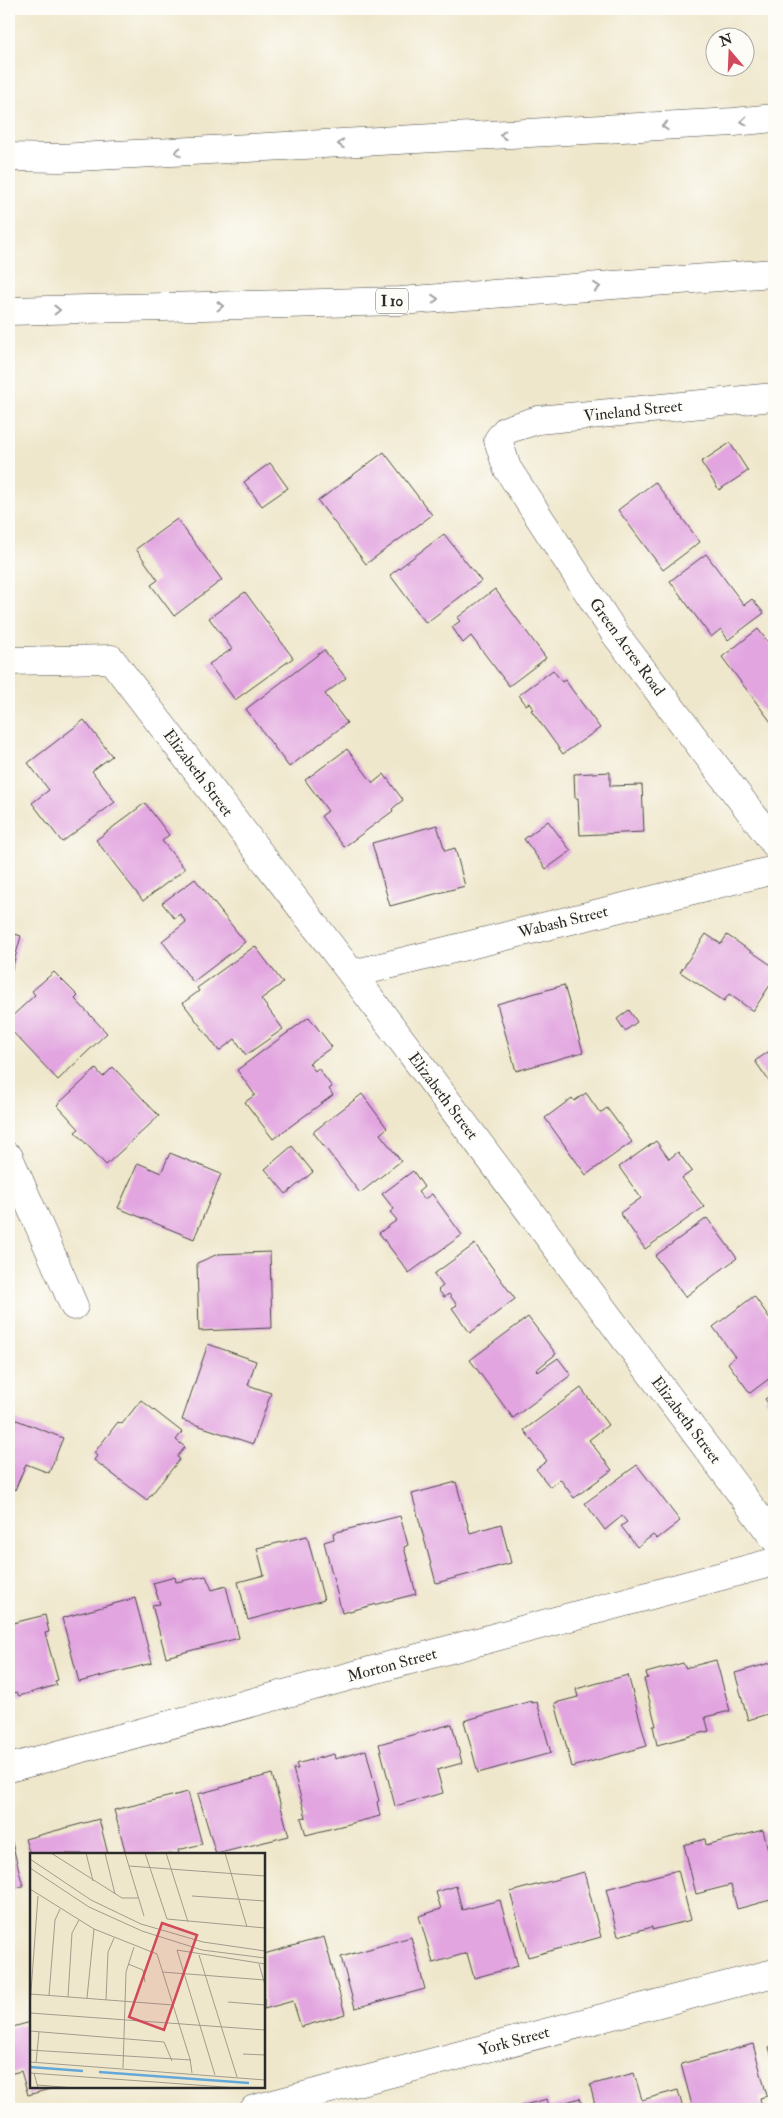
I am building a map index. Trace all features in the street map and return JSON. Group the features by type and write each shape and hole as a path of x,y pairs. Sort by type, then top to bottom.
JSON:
{"main road":[{"path":"9,158 128,155 734,122 774,118"},
{"name":"I 10","path":"9,311 400,301 774,273"},
{"name":"Vineland Street","path":"498,440 506,430 538,420 774,397"},
{"name":"Green Acres Road","path":"498,440 507,468 616,635 774,843"},
{"name":"Elizabeth Street","path":"9,661 111,659 352,974 774,1538"},
{"name":"Wabash Street","path":"352,974 774,870"},
{"path":"9,1157 74,1306"},
{"name":"Morton Street","path":"9,1768 774,1562"},
{"name":"York Street","path":"254,2109 774,1973"}],"building":[{"path":"730,443 748,471 719,490 701,462"},
{"path":"384,452 432,515 366,564 318,501"},
{"path":"270,463 288,488 262,506 244,482"},
{"path":"655,482 700,542 663,570 618,510"},
{"path":"177,519 222,580 174,616 151,585 158,580 136,549"},
{"path":"444,534 481,581 426,623 390,575"},
{"path":"706,554 744,605 752,599 764,613 728,640 721,629 711,637 670,581"},
{"path":"495,589 546,658 509,686 471,636 463,643 452,627 460,621 457,618"},
{"path":"245,592 293,658 235,700 209,664 232,649 209,618"},
{"path":"758,629 774,650 774,726 722,657"},
{"path":"324,650 346,678 325,694 347,723 289,767 246,709"},
{"path":"553,670 562,682 565,680 600,728 563,754 531,710 533,709 529,703 526,705 519,695"},
{"path":"84,720 112,756 92,771 115,802 62,842 32,803 49,790 28,763"},
{"path":"347,749 373,783 384,774 403,800 392,809 393,811 344,847 321,816 328,811 305,780"},
{"path":"610,772 610,786 642,785 644,832 580,835 578,798 575,798 574,774"},
{"path":"145,803 169,835 162,841 185,869 143,901 96,840"},
{"path":"548,821 571,851 546,869 524,839"},
{"path":"437,825 445,851 455,848 465,886 390,906 372,843"},
{"path":"195,879 245,942 193,982 162,941 186,922 180,914 174,918 162,903"},
{"path":"9,932 21,936 9,980"},
{"path":"706,934 721,944 727,935 774,967 774,979 753,1011 729,994 724,1001 680,972"},
{"path":"255,946 283,983 261,999 283,1029 246,1055 235,1039 219,1051 183,1003 199,991 197,988"},
{"path":"54,972 78,996 75,999 107,1033 58,1080 9,1028 9,1019 35,995 32,991"},
{"path":"564,985 583,1052 516,1071 497,1004"},
{"path":"629,1010 637,1022 625,1031 617,1019"},
{"path":"309,1017 332,1047 309,1063 315,1071 318,1068 332,1087 329,1089 333,1095 273,1139 245,1102 255,1095 237,1070"},
{"path":"774,1048 774,1088 755,1061"},
{"path":"113,1067 159,1116 106,1165 75,1132 79,1129 57,1105 96,1069 103,1077"},
{"path":"586,1093 600,1113 607,1108 632,1142 586,1175 545,1118 572,1098 574,1101"},
{"path":"362,1094 387,1128 380,1134 401,1161 360,1193 313,1132"},
{"path":"656,1141 669,1159 678,1152 692,1171 682,1178 704,1207 645,1249 620,1213 641,1198 619,1167"},
{"path":"292,1146 313,1172 286,1194 265,1169"},
{"path":"170,1153 221,1174 194,1239 118,1208 138,1163 161,1173"},
{"path":"413,1171 424,1187 418,1192 424,1199 432,1194 462,1235 409,1273 379,1233 397,1220 390,1212 394,1209 382,1194"},
{"path":"707,1218 737,1258 685,1297 655,1256"},
{"path":"475,1244 515,1299 470,1333 452,1308 457,1305 449,1294 444,1297 438,1290 443,1286 434,1274"},
{"path":"270,1252 272,1328 199,1331 197,1263 218,1254"},
{"path":"754,1296 774,1324 774,1375 750,1393 728,1363 735,1357 713,1327"},
{"path":"528,1317 556,1354 536,1370 538,1372 558,1358 571,1375 513,1418 470,1360"},
{"path":"208,1344 256,1361 248,1385 271,1393 253,1444 182,1420"},
{"path":"581,1388 608,1425 589,1440 612,1470 574,1498 560,1479 550,1487 536,1469 547,1461 524,1430"},
{"path":"774,1393 774,1412 765,1399"},
{"path":"141,1400 182,1432 176,1440 185,1447 177,1457 180,1459 147,1500 94,1460 97,1456 94,1453 118,1422 122,1424"},
{"path":"9,1417 63,1438 49,1473 26,1464 15,1490 9,1487"},
{"path":"637,1465 680,1521 657,1539 653,1535 637,1547 621,1526 627,1522 622,1516 605,1530 585,1503"},
{"path":"456,1482 470,1533 501,1524 511,1563 436,1583 412,1494"},
{"path":"400,1516 408,1545 404,1547 416,1594 342,1613 324,1542 334,1539 333,1533"},
{"path":"307,1536 324,1600 248,1620 238,1582 264,1575 257,1548"},
{"path":"206,1576 212,1590 226,1586 239,1638 166,1657 152,1605 160,1604 153,1583 175,1577 176,1582"},
{"path":"135,1598 152,1663 79,1682 62,1618"},
{"path":"45,1615 49,1632 45,1633 58,1680 55,1681 57,1685 19,1696 17,1692 9,1694 9,1624"},
{"path":"716,1660 730,1711 705,1717 709,1731 657,1745 653,1726 656,1726 644,1679 648,1678 646,1673 683,1663 685,1668"},
{"path":"774,1662 774,1712 748,1720 735,1673"},
{"path":"628,1675 647,1746 572,1767 555,1703 578,1697 576,1689"},
{"path":"531,1701 532,1703 537,1702 551,1753 478,1773 464,1721"},
{"path":"452,1724 462,1763 437,1770 443,1793 395,1806 379,1744"},
{"path":"366,1750 379,1801 377,1802 380,1816 306,1835 301,1818 306,1817 293,1769 298,1769 296,1764 334,1754 335,1759"},
{"path":"272,1774 289,1836 216,1853 198,1794"},
{"path":"188,1792 202,1844 178,1850 179,1853 126,1853 114,1810"},
{"path":"99,1819 108,1853 30,1853 30,1855 25,1839"},
{"path":"763,1830 774,1873 774,1899 737,1909 731,1885 696,1894 684,1845 705,1839 706,1845"},
{"path":"11,1839 23,1886 9,1890 9,1840"},
{"path":"678,1870 691,1920 652,1930 652,1927 618,1936 606,1889"},
{"path":"584,1872 601,1937 528,1957 510,1892"},
{"path":"456,1886 462,1910 500,1900 518,1966 474,1978 467,1953 433,1963 419,1916 441,1909 436,1892"},
{"path":"324,1937 345,2014 301,2027 293,2001 265,2009 265,1954"},
{"path":"411,1937 425,1989 355,2008 341,1957"},
{"path":"30,2022 30,2088 53,2088 28,2095 21,2071 9,2074 9,2028"},
{"path":"753,2044 767,2096 760,2098 762,2109 693,2109 681,2064"},
{"path":"774,2046 774,2065 769,2047"},
{"path":"634,2073 642,2100 678,2090 683,2109 596,2109 590,2085"},
{"path":"580,2098 583,2109 510,2109 547,2099 549,2107"}]}
